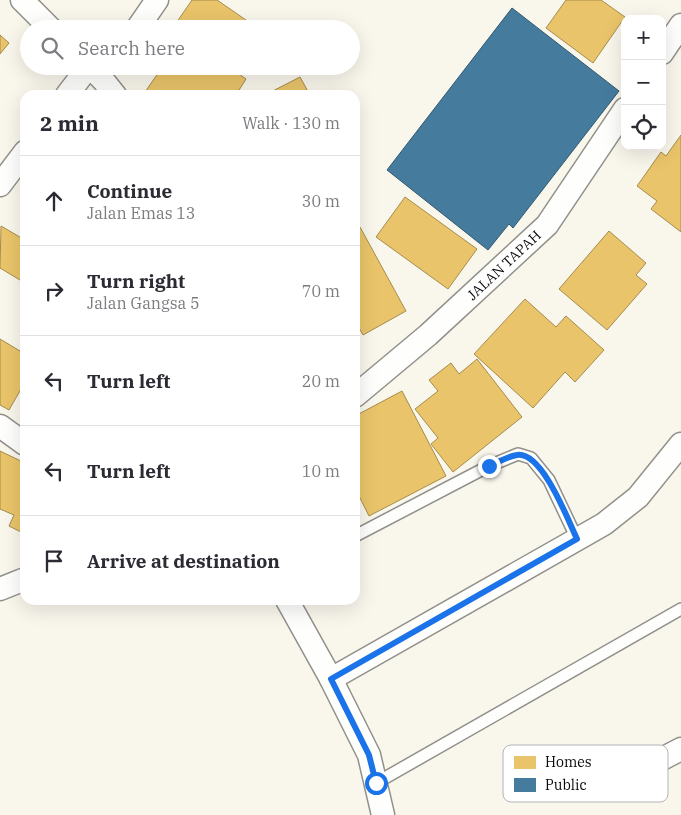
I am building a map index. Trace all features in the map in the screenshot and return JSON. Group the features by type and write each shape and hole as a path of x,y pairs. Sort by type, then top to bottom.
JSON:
{"street":[{"path":"22,0 42,20"},
{"path":"143,20 157,0"},
{"path":"666,47 681,25"},
{"path":"76,90 101,75"},
{"name":"JALAN TAPAH","path":"360,392 428,335 547,225 621,115"},
{"path":"0,185 20,159"},
{"path":"0,426 20,440"},
{"path":"331,679 604,524 638,497 681,444"},
{"path":"0,589 20,581"},
{"path":"290,605 331,679 369,755 383,815"},
{"path":"668,755 681,748"}],"lane":[{"path":"360,533 489,466 518,454 531,458 549,480 577,539"},
{"path":"376,783 681,609"}],"building: Homes":[{"path":"192,0 217,0 246,20 178,20"},
{"path":"566,0 601,0 622,15 621,23 593,63 546,28"},
{"path":"0,35 9,43 0,54"},
{"path":"157,75 240,75 246,79 239,90 146,90"},
{"path":"300,77 307,90 275,90"},
{"path":"681,135 681,232 651,209 657,201 637,186 661,152 666,156"},
{"path":"405,197 477,249 448,289 376,237"},
{"path":"1,226 20,237 20,280 0,268"},
{"path":"360,227 406,311 363,335 360,330"},
{"path":"609,231 646,263 636,275 647,284 607,330 559,289"},
{"path":"525,299 556,327 566,316 604,350 575,382 565,372 533,408 474,354"},
{"path":"0,339 20,351 20,391 9,410 0,405"},
{"path":"477,359 522,417 453,472 431,444 438,438 415,409 438,391 429,380 451,363 459,374"},
{"path":"402,391 446,476 369,516 360,498 360,413"},
{"path":"0,451 20,461 20,532 9,526 14,515 0,509"}],"building: Public":[{"path":"512,8 619,91 513,228 509,224 488,250 387,170"}],"route":[{"path":"376,783 369,755 331,679 577,539 549,480 531,458 518,454 489,466"}]}
